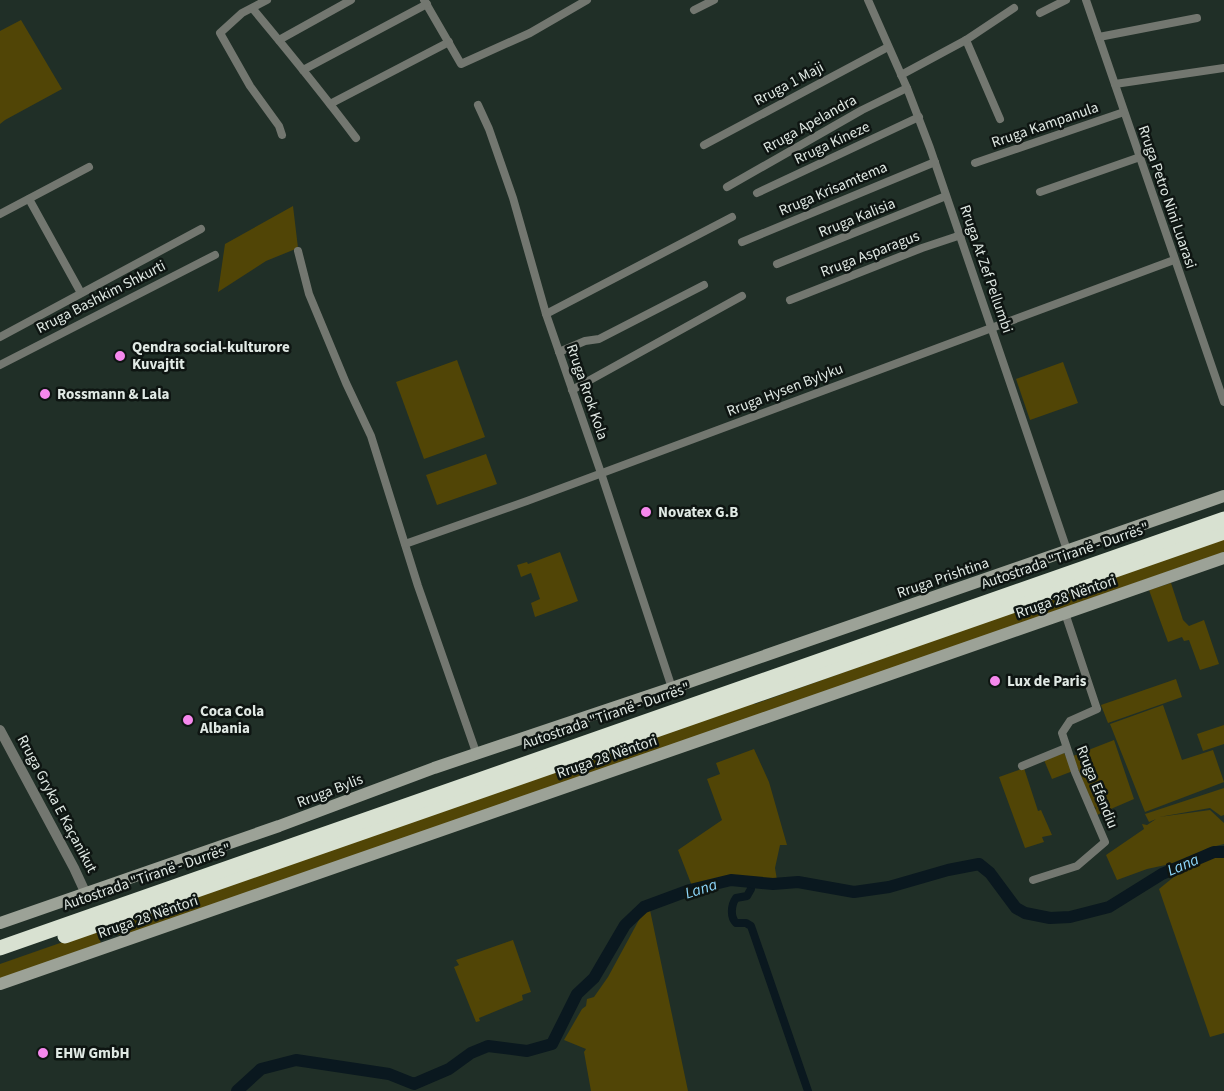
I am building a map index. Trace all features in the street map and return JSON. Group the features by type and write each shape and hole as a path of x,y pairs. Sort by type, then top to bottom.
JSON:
{"highway":[{"name":"Autostrada \"Tiranë - Durrës\"","path":"0,948 1224,519"},
{"name":"Autostrada \"Tiranë - Durrës\"","path":"0,959 1224,532"}],"main road":[{"name":"Rruga Prishtina","path":"672,688 1224,496"},
{"name":"Rruga 28 Nëntori","path":"0,984 1224,558"},
{"name":"Rruga Bylis","path":"0,923 279,826 434,768 672,688"}],"street":[{"path":"267,0 234,19 220,33 250,86 279,126 282,135"},
{"path":"279,40 351,0"},
{"path":"303,70 425,2 461,64 530,33 587,0"},
{"path":"694,10 714,0"},
{"name":"Rruga At Zef Pellumbi","path":"868,0 919,117 1067,550"},
{"path":"1040,13 1066,0"},
{"name":"Rruga Petro Nini Luarasi","path":"1086,0 1224,402"},
{"path":"901,75 966,40 1014,8"},
{"path":"253,9 356,138"},
{"path":"1099,37 1197,18"},
{"path":"966,40 1000,119"},
{"path":"330,104 448,42"},
{"name":"Rruga 1 Maji","path":"704,145 888,47"},
{"path":"1115,84 1224,68"},
{"name":"Rruga Apelandra","path":"727,187 851,116 907,88"},
{"name":"Rruga Rrok Kola","path":"478,105 489,129 513,198 546,314 672,688"},
{"name":"Rruga Kampanula","path":"975,163 1124,112"},
{"name":"Rruga Kineze","path":"757,193 919,117"},
{"path":"1040,192 1140,157"},
{"name":"Rruga Krisamtema","path":"742,242 935,162"},
{"path":"0,214 89,167"},
{"name":"Rruga Kalisia","path":"777,264 946,196"},
{"path":"28,199 81,293"},
{"path":"546,314 732,218"},
{"path":"0,337 201,229"},
{"name":"Rruga Asparagus","path":"790,300 961,235"},
{"path":"298,251 309,294 371,436 477,755"},
{"name":"Rruga Bashkim Shkurti","path":"0,365 215,255"},
{"name":"Rruga Hysen Bylyku","path":"405,544 477,520 1174,260"},
{"path":"559,352 585,341 598,339 704,285"},
{"path":"572,390 742,296"},
{"name":"Rruga Efendiu","path":"1033,880 1077,866 1105,842 1062,733 1066,724 1097,709 1065,613"},
{"name":"Rruga Gryka E Kaçanikut","path":"0,730 86,894"},
{"path":"1022,766 1066,748"}],"shaded area":[{"path":"21,20 62,89 0,124 0,31"},
{"path":"293,206 298,248 266,261 218,292 225,244"},
{"path":"457,360 485,437 424,459 396,382"},
{"path":"1063,362 1078,403 1030,420 1016,379"},
{"path":"486,454 497,484 437,505 426,475"},
{"path":"1224,536 1224,552 125,936 116,934 100,940 101,944 0,980 0,964 743,704 755,704"},
{"path":"560,552 578,601 535,617 531,603 540,599 531,573 521,577 517,565 527,562 528,564"},
{"path":"1171,583 1183,620 1189,626 1204,620 1219,664 1200,670 1189,640 1184,641 1182,637 1168,642 1149,590"},
{"path":"1176,679 1182,697 1108,723 1101,705"},
{"path":"1163,705 1182,760 1213,750 1224,782 1145,812 1110,724"},
{"path":"1224,725 1224,744 1203,751 1197,734"},
{"path":"1114,740 1134,799 1097,815 1073,756"},
{"path":"754,749 769,782 787,845 780,845 775,868 777,880 732,876 692,886 678,850 722,820 707,779 720,774 716,763"},
{"path":"1064,753 1073,771 1052,779 1044,760"},
{"path":"1024,768 1038,811 1041,810 1052,835 1042,837 1044,842 1025,848 999,777"},
{"path":"1224,788 1224,815 1221,816 1210,808 1159,817 1210,810 1224,823 1224,844 1208,848 1184,861 1147,869 1117,880 1106,855 1144,829 1142,824 1147,825 1156,819 1149,822 1145,814"},
{"path":"1214,856 1224,856 1224,1033 1210,1037 1159,889 1175,876"},
{"path":"650,910 688,1091 591,1091 584,1052 586,1049 564,1040 586,1006 587,999 594,997 608,977 640,918"},
{"path":"513,940 531,992 522,995 523,1000 479,1018 480,1021 476,1022 454,967 459,965 456,960"}],"waterway":[{"name":"Lana","path":"237,1091 261,1069 296,1060 389,1074 414,1084 449,1069 471,1053 488,1046 527,1051 552,1044 577,994 594,978 625,925 644,907 690,890 731,880 773,884 798,882 854,892 889,887 948,870 979,864 990,873 1016,908 1025,913 1050,918 1070,917 1109,907 1162,874 1214,852 1224,852"},
{"path":"751,882 751,889 747,896 736,898 734,901 733,918 736,923 746,923 751,926 808,1091"}],"place":[{"name":"Qendra social-kulturore Kuvajtit","path":"120,356"},
{"name":"Rossmann & Lala","path":"45,394"},
{"name":"Novatex G.B","path":"646,512"},
{"name":"Lux de Paris","path":"995,681"},
{"name":"Coca Cola Albania","path":"188,720"},
{"name":"EHW GmbH","path":"43,1053"}]}
